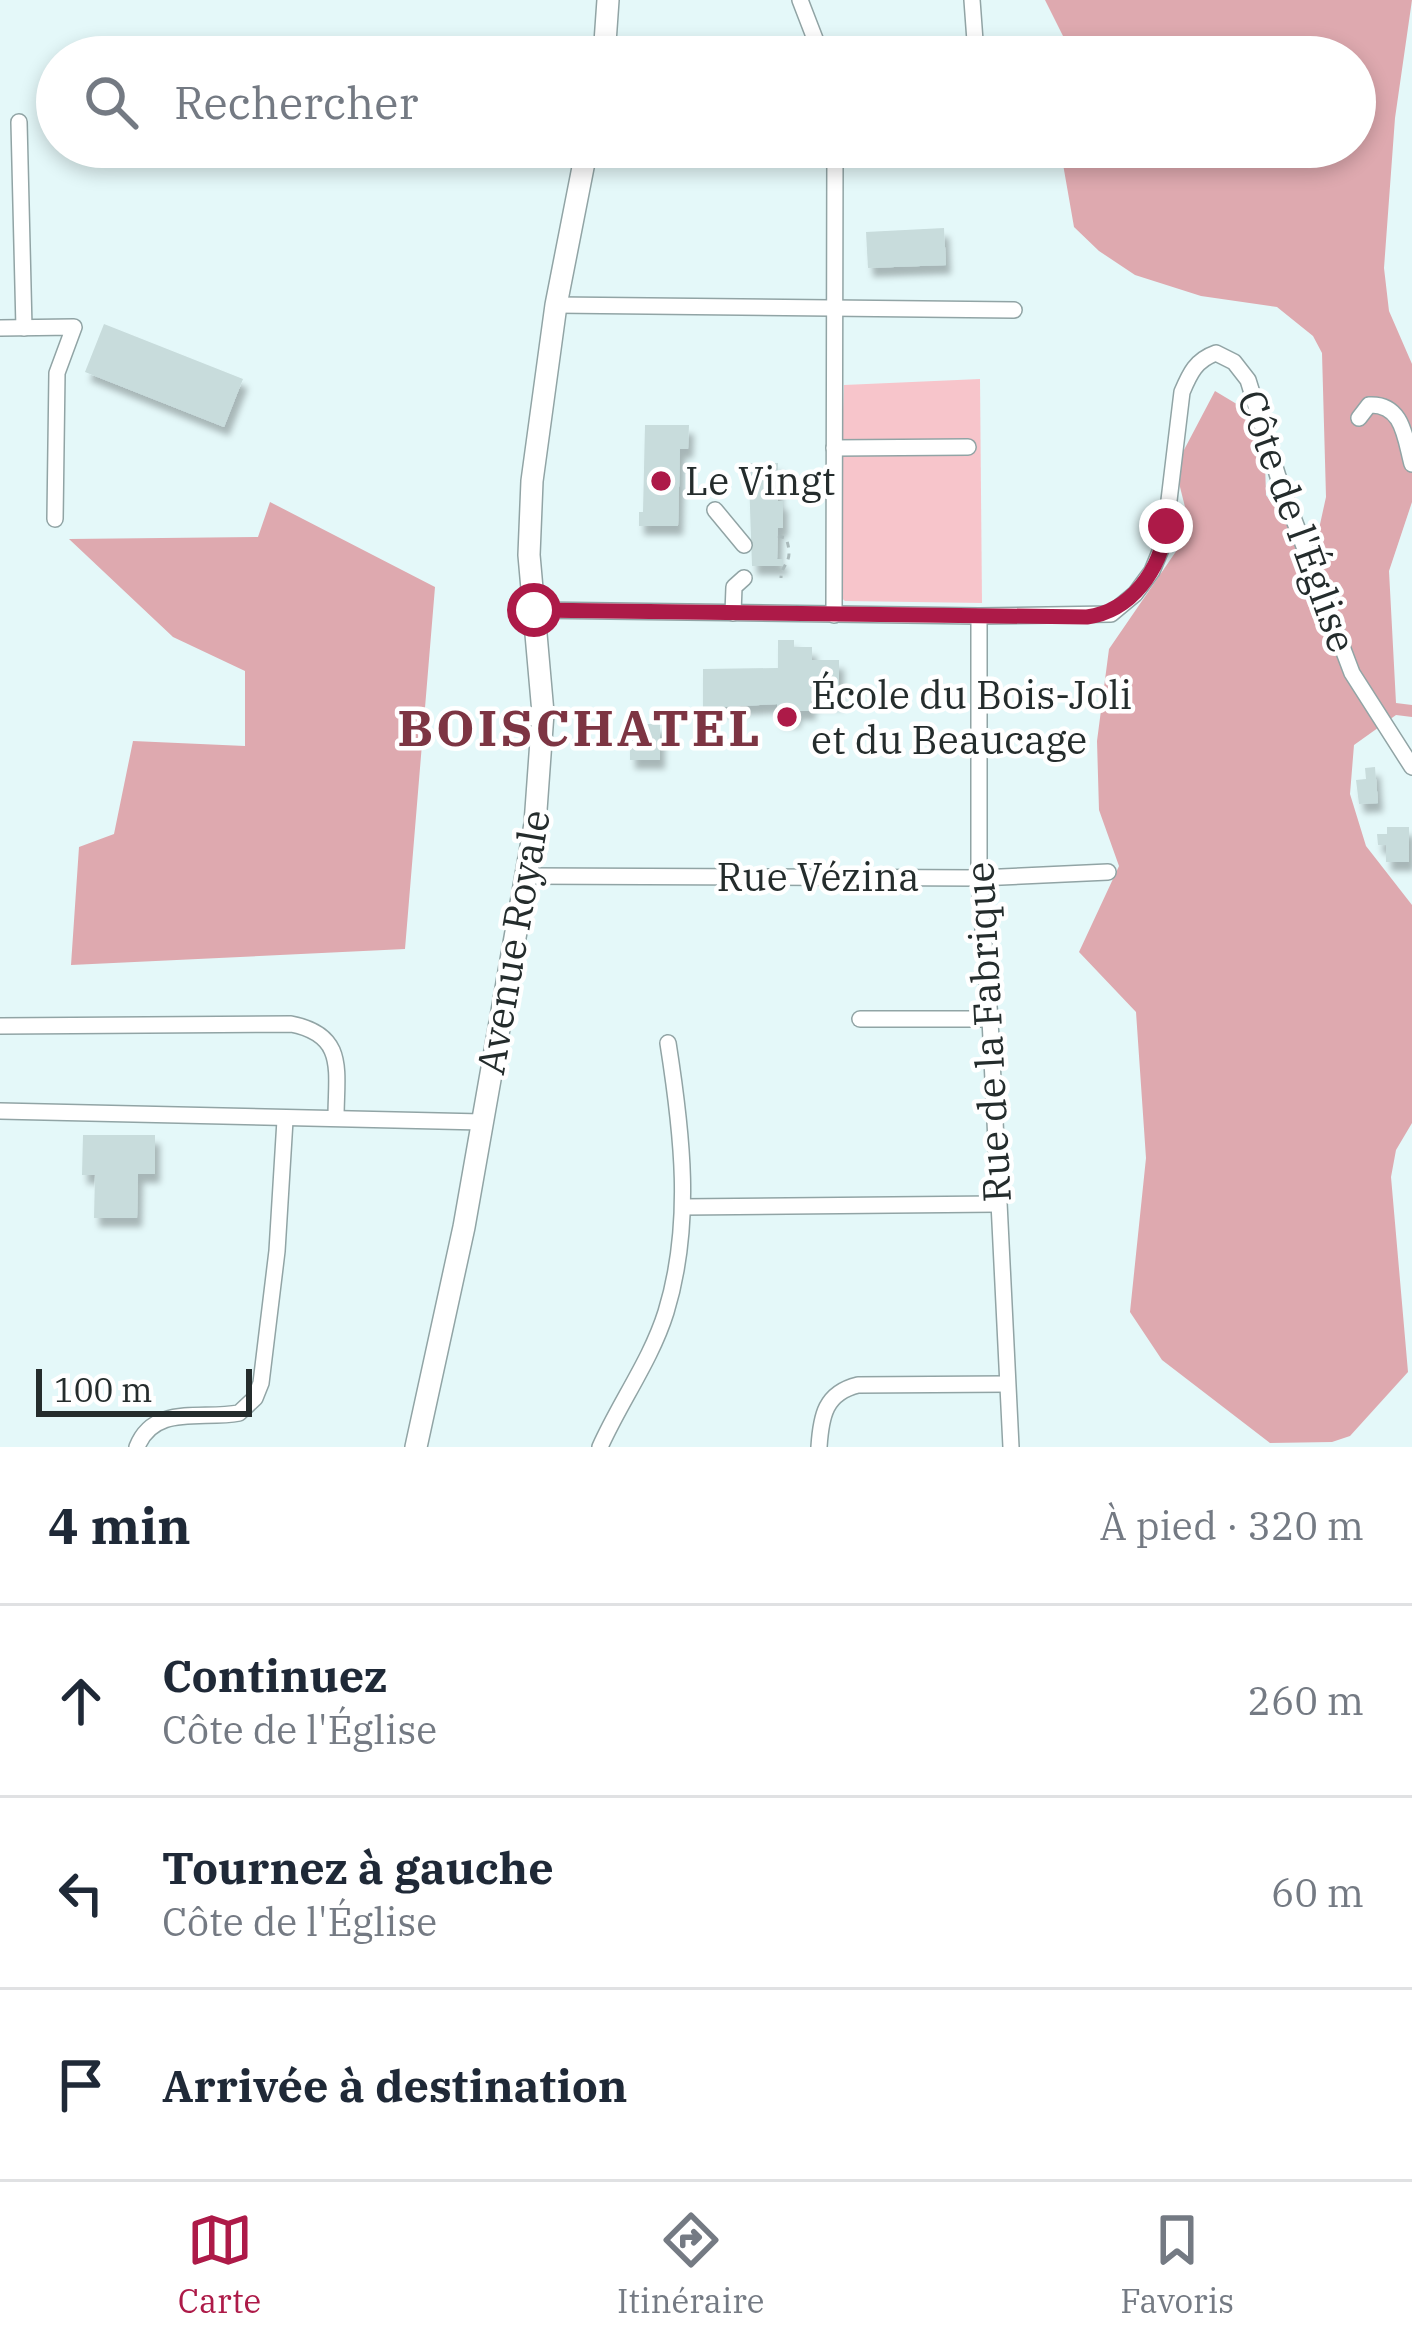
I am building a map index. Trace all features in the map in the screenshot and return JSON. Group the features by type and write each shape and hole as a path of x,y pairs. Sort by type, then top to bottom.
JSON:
{"main road":[{"path":"605,36 608,0"},
{"name":"Avenue Royale","path":"416,1447 464,1227 527,877 542,764 543,713 529,555 532,481 556,305 583,168"}],"street":[{"path":"800,0 814,36"},
{"path":"972,0 977,36"},
{"path":"19,122 24,328"},
{"path":"834,615 835,168"},
{"path":"556,305 1014,310"},
{"path":"0,328 74,327 57,373 55,519"},
{"name":"Côte de l'Église","path":"534,610 1111,614 1152,571 1164,542 1183,392 1202,358 1216,353 1234,362 1248,380 1280,483 1352,673 1412,767"},
{"path":"1359,418 1370,405 1393,410 1412,464"},
{"path":"834,448 968,447"},
{"path":"715,510 744,545"},
{"path":"733,614 734,587 744,578"},
{"name":"Rue de la Fabrique","path":"979,616 979,878 1011,1447"},
{"name":"Rue Vézina","path":"527,877 979,878 1108,872"},
{"path":"860,1019 990,1019"},
{"path":"0,1026 291,1024 310,1028 324,1035 335,1058 336,1118"},
{"path":"600,1447 651,1350 678,1256 683,1207 679,1112 668,1043"},
{"path":"0,1111 482,1122"},
{"path":"136,1447 143,1431 154,1422 174,1416 239,1413 255,1398 278,1251 285,1120"},
{"path":"683,1207 997,1204"},
{"path":"819,1447 821,1418 841,1389 1007,1384"}],"path":[{"path":"778,536 786,538 789,549 781,578"}],"shaded area":[{"path":"1045,0 1412,0 1395,118 1384,268 1389,311 1412,364 1412,502 1389,571 1396,703 1412,705 1412,717 1396,715 1354,745 1350,794 1366,846 1412,905 1412,1123 1396,1150 1391,1177 1408,1372 1350,1436 1332,1442 1270,1443 1162,1360 1130,1312 1146,1158 1136,1012 1079,952 1119,866 1099,810 1097,741 1109,649 1179,547 1188,519 1175,467 1215,391 1250,412 1264,431 1266,495 1286,523 1312,540 1317,538 1326,497 1322,353 1313,336 1277,307 1201,296 1135,275 1099,251 1074,227 1064,168 1376,168 1376,36 1063,36"},
{"path":"980,379 982,603 845,601 836,593 844,385"},
{"path":"270,502 435,587 405,949 71,965 79,847 114,834 133,741 245,746 245,671 173,637 69,539 258,537"}],"building":[{"path":"944,228 946,265 868,268 866,232"},
{"path":"104,324 243,379 224,427 85,372"},
{"name":"Le Vingt","path":"645,425 689,425 688,449 680,449 678,526 639,526"},
{"path":"744,463 778,463 783,528 778,528 777,559 783,559 783,566 752,566 749,479 744,480"},
{"path":"778,640 794,640 794,647 812,647 812,660 839,660 839,701 811,701 811,711 796,711 796,719 777,719 777,704 703,708 703,669 778,668"},
{"path":"630,724 660,724 660,760 630,760"},
{"path":"1375,767 1378,803 1359,804 1356,780 1366,779 1365,768"},
{"path":"1387,827 1409,827 1409,862 1386,862 1386,845 1378,845 1377,834 1387,834"},
{"path":"83,1135 155,1135 155,1174 138,1174 137,1218 94,1218 95,1175 82,1175"}],"place":[{"name":"Le Vingt","path":"661,481"},
{"name":"École du Bois-Joli et du Beaucage","path":"787,717"}],"district":[{"name":"BOISCHATEL","path":"580,728"}],"route":[{"path":"534,610 1111,614 1152,571 1166,526"}]}
